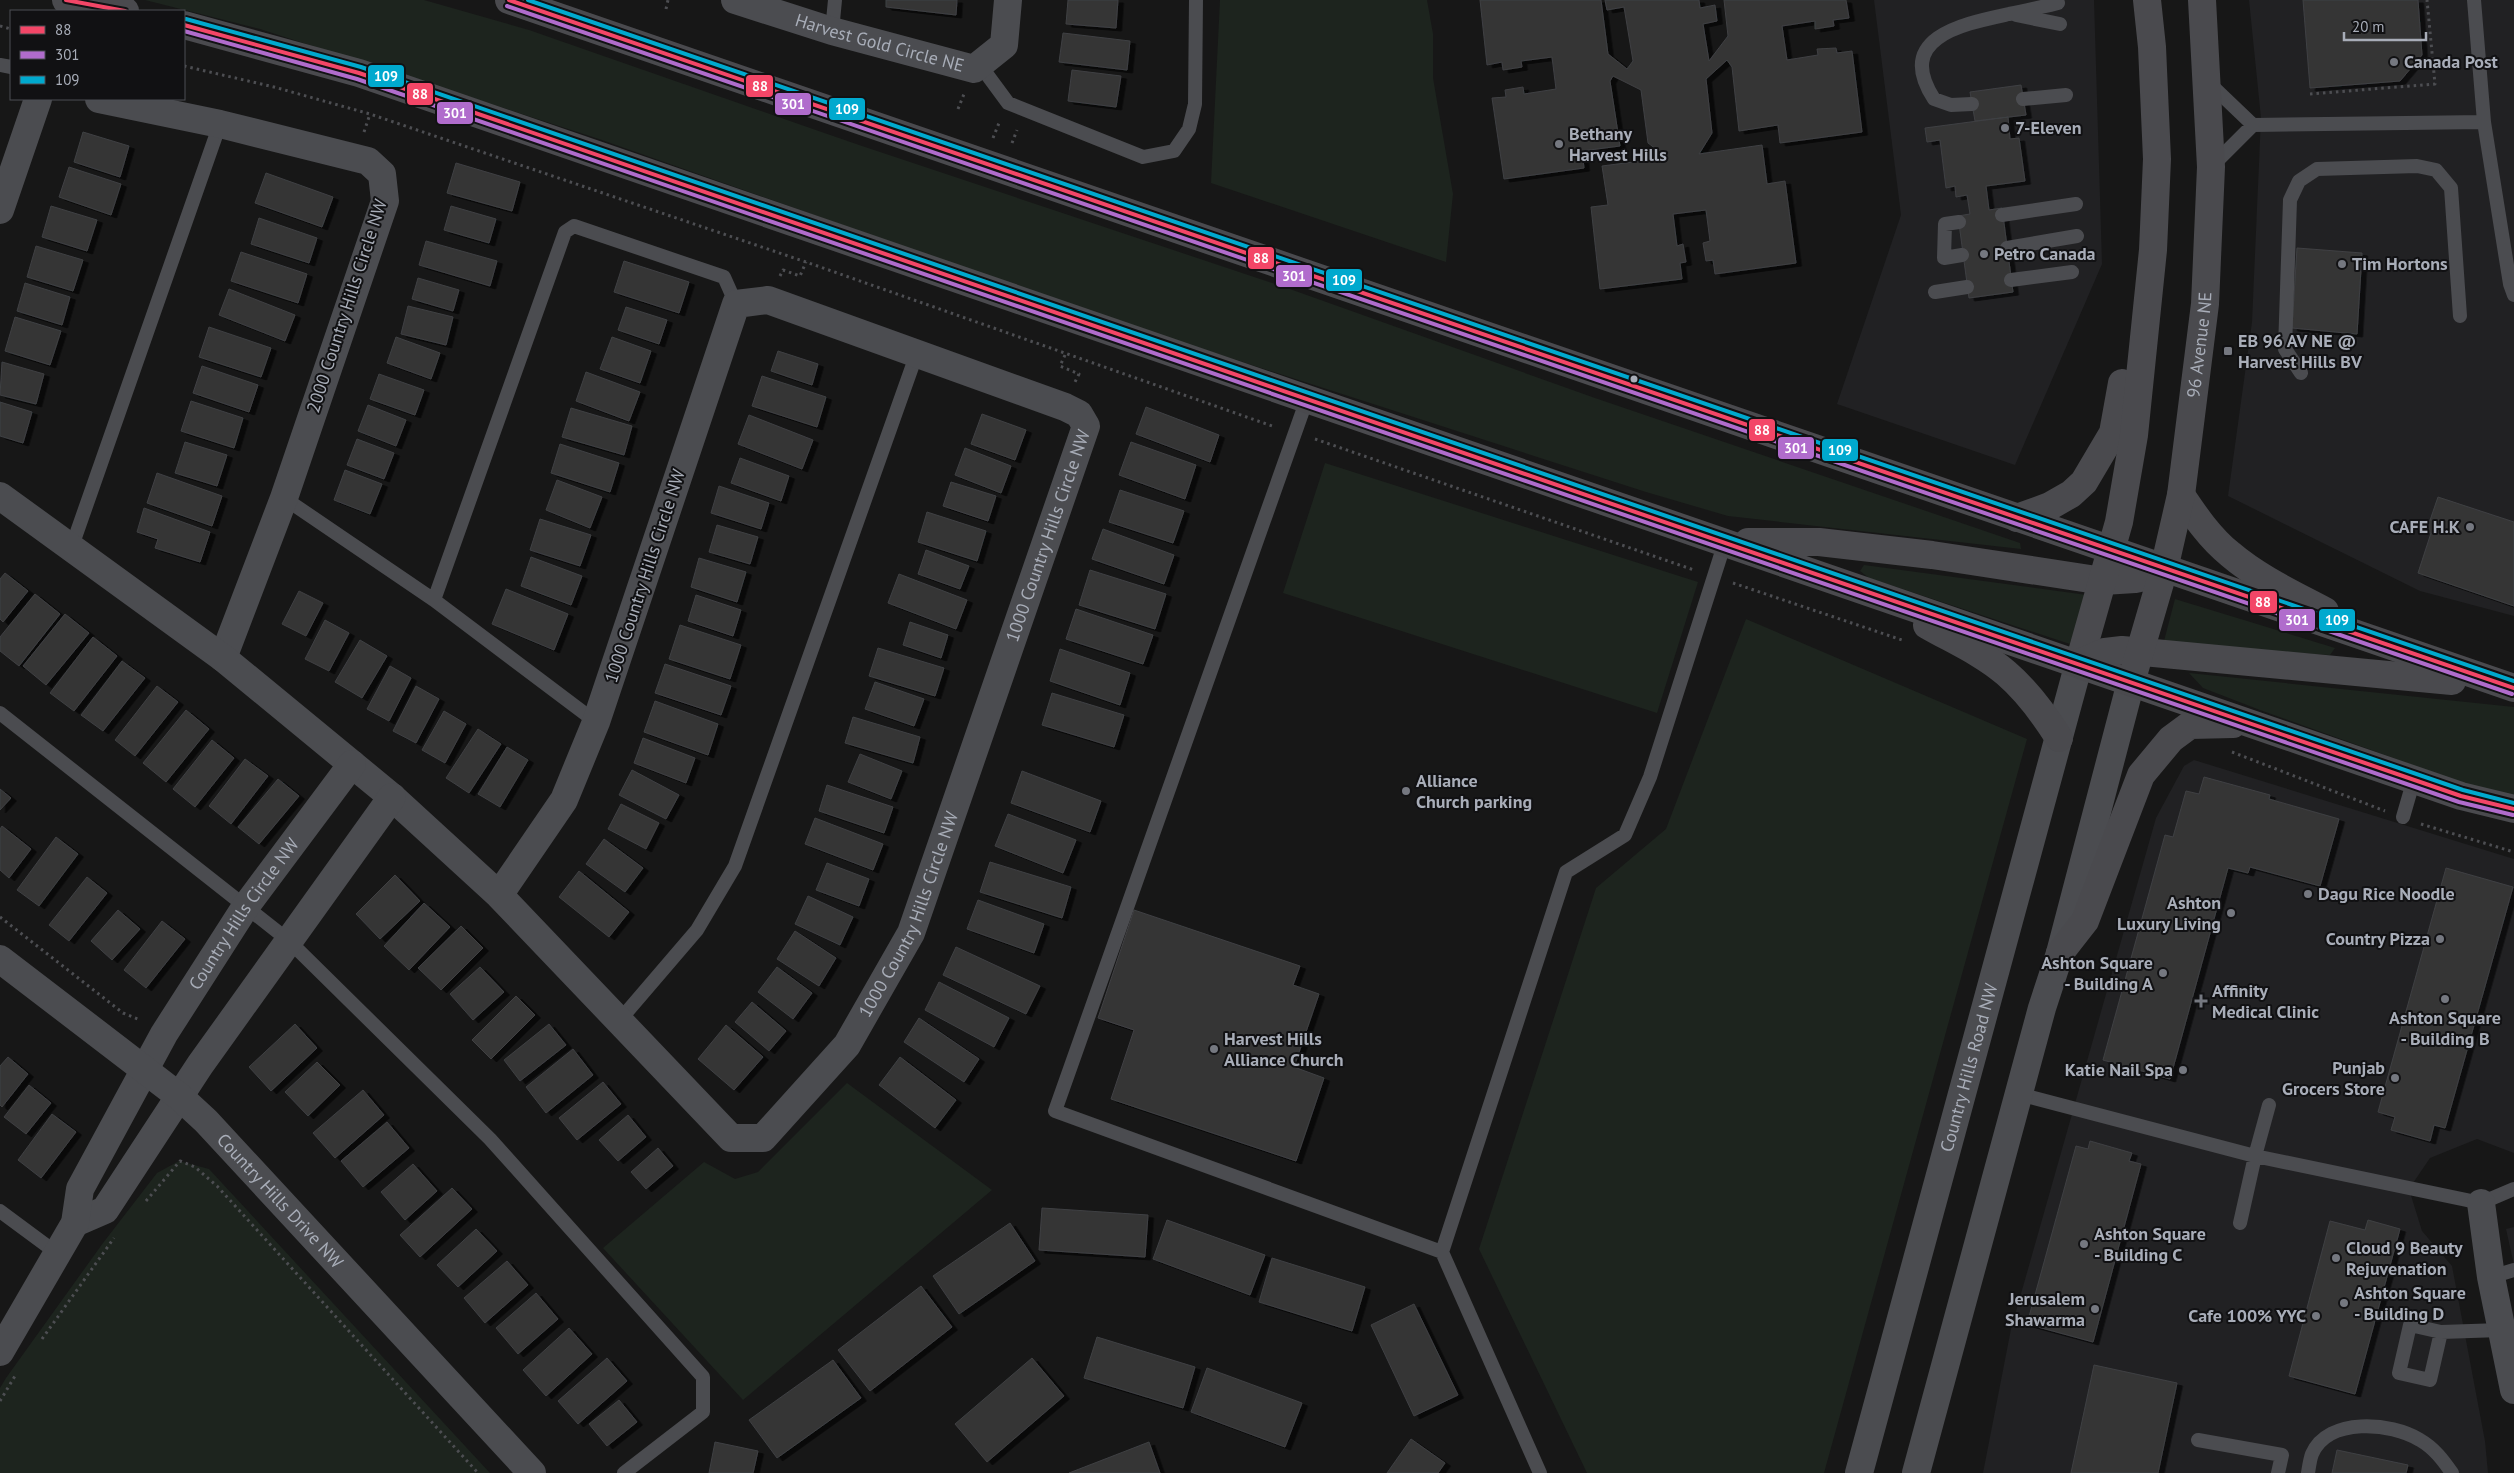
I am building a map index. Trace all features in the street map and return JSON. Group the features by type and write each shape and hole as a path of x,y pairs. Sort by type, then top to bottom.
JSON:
{"main road":[{"path":"66,0 120,10"},
{"path":"509,0 2511,688"},
{"path":"2080,663 2119,522 2134,435 2153,250 2157,159 2152,47 2147,0"},
{"name":"96 Avenue NE","path":"2131,682 2138,652 2164,568 2181,495 2205,304 2211,167 2202,0"},
{"path":"185,25 359,73 2080,663 2461,796 2514,809"},
{"path":"2018,518 2050,506 2071,494 2084,482 2097,464 2114,433 2132,320 2149,281"},
{"path":"2181,495 2210,534 2229,554 2256,573 2394,649"},
{"path":"1725,542 1819,542 1932,555 2103,581 2135,579 2149,576 2164,568"},
{"path":"1867,590 1982,656 2006,672 2042,712 2059,738"},
{"path":"2080,663 2105,652 2122,650 2318,667 2511,688"},
{"path":"2060,953 2084,921 2141,775 2158,754 2171,739 2190,725 2255,724"}],"street":[{"name":"Harvest Gold Circle NE","path":"735,0 832,31 974,69 1004,45 1008,0"},
{"path":"0,210 38,100"},
{"name":"2000 Country Hills Circle NW","path":"104,100 220,124 368,161 382,174 385,200 284,498 224,658"},
{"name":"1000 Country Hills Circle NW","path":"392,797 499,895 731,1138 763,1138 846,1045 911,933 1086,426 1079,414 1065,407 918,353 768,300 736,304 596,722 564,800 499,895"},
{"path":"0,496 224,658 392,797 288,940 105,1210 75,1223 58,1254 8,1362"},
{"name":"Country Hills Road NW","path":"1859,1473 2080,663"},
{"path":"1916,1473 2042,1008 2060,953 2131,682"},
{"name":"Country Hills Circle NW","path":"75,1223 80,1188 164,1034 246,906 352,764"},
{"name":"Country Hills Drive NW","path":"0,959 180,1098 206,1121 532,1473"},
{"path":"2481,1203 2503,1274 2501,1330 2514,1390"}],"lane":[{"path":"832,31 835,0"},
{"path":"980,65 1008,103 1143,157 1174,151 1189,130 1195,104 1196,0"},
{"path":"2474,0 2484,122 2510,284 2514,295"},
{"path":"1972,104 1951,104 1934,99 1925,82 1922,67 1922,57 1930,43 1942,34 1985,19 2058,3"},
{"path":"2010,14 2060,24"},
{"path":"2207,82 2251,126"},
{"path":"2023,99 2066,94"},
{"path":"2211,167 2251,126 2484,122"},
{"path":"72,549 220,124"},
{"path":"2301,373 2285,349 2290,200 2299,181 2317,169 2417,166 2436,170 2451,188 2460,316"},
{"path":"2002,215 2076,204"},
{"path":"1959,222 1945,224 1944,258 1962,255"},
{"path":"434,600 564,232 574,226 724,277 736,304"},
{"path":"2007,248 2077,236"},
{"path":"2011,280 2072,272"},
{"path":"1936,292 1967,287"},
{"path":"619,1021 697,930 735,866 918,353"},
{"path":"1307,399 1055,1111 1442,1252"},
{"path":"284,498 434,600 596,722"},
{"path":"1540,1473 1442,1252 1566,872 1625,835 1650,777 1725,542"},
{"path":"0,713 288,940 490,1139 703,1377 703,1412 624,1473"},
{"path":"2403,817 2414,779"},
{"path":"2019,1094 2256,1156 2481,1203 2514,1189"},
{"path":"2240,1223 2269,1105"},
{"path":"0,1211 58,1254"},
{"path":"2441,1332 2501,1330"},
{"path":"2308,1473 2312,1453 2328,1435 2352,1426 2389,1429 2418,1439 2435,1450 2452,1473"},
{"path":"2198,1440 2282,1455 2278,1473"}],"path":[{"path":"666,9 668,0"},
{"path":"2310,94 2436,84 2427,0"},
{"path":"185,66 274,86 370,114 806,262 1065,355 1908,642"},
{"path":"2226,750 2448,834 2514,852"},
{"path":"0,918 123,1013 136,1020 147,1021"},
{"path":"140,1208 180,1161 195,1166 217,1186 478,1473"},
{"path":"40,1342 120,1231"},
{"path":"0,1401 8,1362"}],"shaded area":[{"path":"145,0 424,0 529,30 859,145 1287,288 1595,398 2020,543 2021,549 1728,516 1646,492 1109,319 599,139 260,29"},
{"path":"1220,0 1427,0 1433,34 1433,78 1453,194 1446,262 1211,183"},
{"path":"1874,0 2094,0 2102,264 2015,465 1837,404 1901,215"},
{"path":"2249,0 2514,0 2514,616 2420,591 2228,496 2252,322 2261,118"},
{"path":"1325,463 1698,582 1657,713 1283,593"},
{"path":"1864,565 2087,595 2070,644 1869,578 1860,571"},
{"path":"2175,599 2335,648 2330,655 2163,645"},
{"path":"1746,619 2027,739 1824,1473 1587,1473 1479,1249 1596,888 1666,829"},
{"path":"2189,673 2514,707 2514,798 2485,791 2260,710 2203,688"},
{"path":"2194,760 2514,859 2514,1153 2477,1139 2430,1158 2409,1189 2422,1231 2452,1266 2485,1441 2488,1473 1983,1473 2011,1329 2156,818 2184,766"},
{"path":"847,1083 992,1190 743,1400 603,1248 704,1162 735,1179 758,1172"},
{"path":"179,1161 209,1169 490,1473 0,1473 0,1388 103,1243 157,1173"},
{"path":"2514,1227 2514,1265 2506,1229"}],"building":[{"path":"886,0 957,0 956,15 886,7"},
{"path":"1068,0 1118,0 1116,28 1066,24"},
{"name":"Bethany Harvest Hills","path":"1480,0 1601,0 1608,54 1627,69 1633,61 1624,7 1607,10 1605,0 1699,0 1700,8 1715,5 1717,21 1703,24 1709,61 1728,36 1724,0 1846,0 1849,18 1833,20 1834,26 1815,29 1815,21 1782,26 1787,60 1818,55 1817,49 1836,48 1837,53 1852,51 1862,132 1780,143 1778,125 1739,131 1732,67 1727,60 1706,79 1712,133 1699,154 1762,145 1767,184 1785,181 1796,263 1715,274 1713,260 1706,261 1703,243 1710,241 1706,210 1673,214 1677,246 1683,244 1686,262 1680,263 1682,279 1600,289 1591,207 1608,205 1602,166 1664,158 1664,155 1648,143 1641,90 1613,76 1610,81 1620,146 1582,151 1584,168 1504,179 1492,98 1506,97 1505,90 1523,87 1524,94 1556,89 1552,57 1521,61 1522,67 1503,70 1502,62 1487,65"},
{"path":"2303,0 2418,0 2422,55 2400,81 2310,88"},
{"path":"1063,33 1130,41 1127,70 1059,62"},
{"path":"1072,70 1121,76 1116,107 1068,101"},
{"path":"2021,85 2026,115 1975,121 1970,92"},
{"path":"2008,117 2010,139 2019,138 2025,181 1986,186 1989,210 2002,208 2013,292 1969,298 1958,216 1970,214 1967,195 1956,197 1955,186 1946,188 1940,140 1927,142 1925,128"},
{"path":"83,132 129,146 120,177 74,162"},
{"path":"456,163 520,182 512,211 447,193"},
{"path":"69,167 121,184 111,215 59,197"},
{"path":"266,173 333,197 322,227 255,203"},
{"path":"51,206 97,220 87,251 42,237"},
{"path":"451,206 496,219 489,243 444,230"},
{"path":"259,218 317,238 309,263 251,244"},
{"path":"426,241 497,261 490,286 419,265"},
{"path":"36,246 83,260 73,291 27,277"},
{"path":"2297,248 2362,253 2357,334 2292,328"},
{"path":"241,252 307,274 298,303 231,281"},
{"path":"624,261 689,282 679,313 614,292"},
{"path":"418,278 459,290 453,311 412,299"},
{"path":"25,283 70,297 62,325 17,311"},
{"path":"229,289 295,315 285,341 219,315"},
{"path":"408,306 453,317 446,345 401,334"},
{"path":"626,307 667,320 659,344 618,330"},
{"path":"15,317 61,331 50,365 5,351"},
{"path":"209,327 271,348 261,377 199,357"},
{"path":"396,337 440,353 431,379 387,363"},
{"path":"612,337 651,351 640,383 600,369"},
{"path":"778,351 818,364 812,385 771,371"},
{"path":"2,362 44,374 36,404 0,395"},
{"path":"202,366 258,385 249,412 193,393"},
{"path":"586,372 640,392 629,421 576,401"},
{"path":"379,374 424,390 415,415 370,399"},
{"path":"762,376 826,397 817,427 752,406"},
{"path":"191,401 243,418 234,448 181,431"},
{"path":"0,402 32,412 23,443 0,436"},
{"path":"368,405 406,420 396,446 358,431"},
{"path":"1146,407 1219,435 1210,462 1136,434"},
{"path":"571,408 632,426 624,455 562,437"},
{"path":"982,414 1026,430 1015,460 971,444"},
{"path":"749,415 813,440 802,469 738,444"},
{"path":"357,439 394,453 384,479 347,465"},
{"path":"185,442 227,455 217,486 175,473"},
{"path":"1131,442 1196,465 1185,499 1119,475"},
{"path":"560,444 619,463 610,492 551,473"},
{"path":"965,448 1011,466 1001,493 955,475"},
{"path":"740,458 789,476 781,501 731,483"},
{"path":"345,470 382,484 370,514 334,500"},
{"path":"157,473 222,496 212,526 147,503"},
{"path":"557,480 602,497 590,528 546,510"},
{"path":"951,482 996,496 988,521 943,506"},
{"path":"719,486 769,503 761,529 711,513"},
{"path":"1120,490 1184,511 1173,543 1109,522"},
{"path":"2438,497 2514,522 2514,606 2418,573 2431,533 2426,532"},
{"path":"144,508 210,532 200,562 155,548 158,539 137,532"},
{"path":"927,512 986,531 977,561 918,542"},
{"path":"540,519 591,535 580,566 530,550"},
{"path":"717,525 758,537 750,564 709,552"},
{"path":"1103,529 1174,555 1164,584 1092,559"},
{"path":"926,550 969,566 960,589 918,574"},
{"path":"531,557 582,576 571,605 521,586"},
{"path":"699,558 746,572 737,602 691,587"},
{"path":"1090,570 1166,594 1155,629 1079,605"},
{"path":"5,573 28,591 3,622 0,619 0,579"},
{"path":"899,574 967,600 956,629 888,603"},
{"path":"506,589 568,614 554,650 492,624"},
{"path":"299,591 323,603 306,636 282,624"},
{"path":"35,594 60,614 19,666 0,651 0,637"},
{"path":"696,595 741,610 733,636 688,621"},
{"path":"1076,609 1153,635 1143,664 1066,639"},
{"path":"65,614 89,633 46,685 23,666"},
{"path":"325,620 349,633 329,671 305,659"},
{"path":"910,622 948,635 941,658 903,645"},
{"path":"680,625 741,645 730,679 669,659"},
{"path":"93,637 117,656 74,711 50,693"},
{"path":"360,640 387,656 362,698 335,682"},
{"path":"878,648 944,668 935,696 869,676"},
{"path":"1060,649 1130,673 1120,705 1050,681"},
{"path":"122,661 145,678 103,731 81,715"},
{"path":"665,664 731,686 721,715 655,693"},
{"path":"390,666 411,678 389,721 367,709"},
{"path":"875,682 924,699 914,726 865,709"},
{"path":"157,686 178,702 135,756 115,740"},
{"path":"416,686 439,699 416,743 393,731"},
{"path":"1052,693 1124,715 1114,747 1042,725"},
{"path":"655,701 718,724 708,755 644,732"},
{"path":"186,710 209,729 166,782 143,763"},
{"path":"444,711 466,724 445,763 422,750"},
{"path":"853,717 920,737 913,763 845,743"},
{"path":"478,729 501,744 469,793 446,778"},
{"path":"643,738 695,758 686,783 634,763"},
{"path":"212,740 234,758 195,807 173,789"},
{"path":"507,747 528,760 500,807 478,794"},
{"path":"860,754 902,771 891,799 848,782"},
{"path":"245,759 268,776 231,824 209,806"},
{"path":"632,770 679,795 666,819 619,795"},
{"path":"1022,771 1101,801 1090,832 1011,803"},
{"name":"Ashton Square - Building A","path":"2204,777 2270,795 2269,799 2339,819 2320,886 2250,867 2248,873 2228,868 2170,1079 2103,1060 2165,835 2173,837 2186,791 2199,794"},
{"path":"278,779 299,796 259,844 238,827"},
{"path":"827,785 893,807 884,833 819,811"},
{"path":"0,789 11,798 0,810"},
{"path":"621,804 659,823 646,849 608,829"},
{"path":"1008,814 1076,840 1063,873 995,846"},
{"path":"815,818 883,844 873,870 805,844"},
{"path":"2,826 31,849 9,878 0,870 0,829"},
{"path":"56,837 78,854 39,906 17,890"},
{"path":"604,839 643,868 625,892 586,864"},
{"path":"990,862 1071,887 1062,918 980,892"},
{"path":"827,863 869,879 859,906 816,890"},
{"name":"Ashton Square - Building B","path":"2446,868 2513,887 2445,1128 2434,1125 2430,1141 2391,1130 2395,1117 2378,1112"},
{"path":"579,871 629,912 609,937 559,897"},
{"path":"395,875 420,901 380,939 356,914"},
{"path":"87,877 107,893 69,941 49,925"},
{"path":"808,896 853,917 840,945 795,924"},
{"path":"978,900 1044,924 1034,953 967,929"},
{"path":"424,903 450,927 409,970 384,946"},
{"path":"118,910 140,929 112,960 91,941"},
{"name":"Harvest Hills Alliance Church","path":"1134,910 1300,966 1293,985 1319,994 1294,1067 1324,1078 1296,1161 1111,1099 1134,1030 1098,1018"},
{"path":"162,921 185,939 146,988 124,970"},
{"path":"461,926 483,948 441,990 418,968"},
{"path":"795,931 836,958 819,986 777,959"},
{"path":"956,947 1040,986 1026,1014 943,975"},
{"path":"480,967 504,992 473,1020 450,994"},
{"path":"777,967 812,993 793,1019 758,992"},
{"path":"939,982 1009,1018 994,1047 925,1010"},
{"path":"516,996 535,1015 491,1059 472,1040"},
{"path":"752,1002 786,1031 769,1051 735,1022"},
{"path":"919,1018 979,1059 964,1082 904,1042"},
{"path":"295,1024 317,1048 271,1091 249,1067"},
{"path":"549,1024 566,1045 520,1081 504,1060"},
{"path":"726,1025 763,1057 734,1090 698,1059"},
{"path":"573,1049 593,1075 546,1113 526,1087"},
{"path":"8,1057 28,1074 2,1107 0,1105 0,1066"},
{"path":"900,1057 956,1100 935,1128 879,1085"},
{"path":"317,1062 340,1085 308,1116 285,1092"},
{"path":"603,1082 621,1104 577,1140 559,1118"},
{"path":"29,1085 51,1103 26,1134 4,1117"},
{"path":"363,1090 384,1115 335,1158 313,1133"},
{"path":"52,1114 76,1132 41,1178 18,1160"},
{"path":"628,1115 646,1137 618,1161 599,1140"},
{"path":"387,1122 409,1148 363,1187 341,1161"},
{"name":"Ashton Square - Building C","path":"2090,1141 2132,1153 2129,1161 2141,1164 2093,1342 2027,1324 2076,1146 2088,1149"},
{"path":"658,1148 673,1166 646,1189 631,1172"},
{"path":"413,1164 437,1191 405,1220 381,1192"},
{"path":"452,1188 472,1209 420,1257 400,1235"},
{"path":"1042,1208 1148,1215 1145,1257 1039,1250"},
{"path":"1167,1220 1265,1255 1250,1295 1153,1259"},
{"name":"Ashton Square - Building D","path":"2368,1220 2400,1229 2355,1394 2289,1376 2330,1221 2365,1230"},
{"path":"1010,1223 1035,1261 959,1314 933,1276"},
{"path":"476,1229 497,1251 458,1287 437,1265"},
{"path":"1272,1258 1365,1287 1352,1331 1259,1302"},
{"path":"507,1261 528,1285 485,1323 464,1298"},
{"path":"921,1286 952,1327 870,1391 838,1350"},
{"path":"536,1293 558,1319 518,1354 496,1328"},
{"path":"1414,1304 1458,1395 1414,1416 1371,1325"},
{"path":"569,1328 592,1354 546,1396 523,1370"},
{"path":"1097,1337 1195,1367 1183,1408 1084,1378"},
{"path":"607,1358 627,1381 578,1424 558,1401"},
{"path":"1032,1358 1064,1396 987,1462 955,1424"},
{"path":"833,1360 861,1398 777,1458 749,1420"},
{"path":"2094,1365 2177,1383 2158,1473 2071,1473"},
{"path":"1207,1368 1302,1403 1285,1447 1191,1412"},
{"path":"619,1400 637,1422 607,1446 589,1424"},
{"path":"1411,1439 1445,1463 1438,1473 1387,1473"},
{"path":"715,1442 758,1451 753,1473 709,1473"},
{"path":"1149,1442 1160,1473 1069,1473"},
{"path":"2337,1450 2408,1465 2406,1473 2332,1473"}],"transit line":[{"name":"88","path":"66,0 120,10"},
{"name":"88","path":"509,0 2514,688"},
{"name":"109","path":"528,0 2514,681"},
{"name":"301","path":"507,6 2512,694"},
{"name":"109","path":"186,19 361,67 2463,790 2514,803"},
{"name":"88","path":"185,25 359,73 2461,796 2514,809"},
{"name":"301","path":"185,31 357,79 2459,802 2513,815"}],"place":[{"name":"Canada Post","path":"2394,62"},
{"name":"7-Eleven","path":"2005,128"},
{"name":"Bethany Harvest Hills","path":"1559,144"},
{"name":"Petro Canada","path":"1984,254"},
{"name":"Tim Hortons","path":"2342,264"},
{"name":"EB 96 AV NE @ Harvest Hills BV","path":"2228,351"},
{"name":"CAFE H.K","path":"2470,527"},
{"name":"Alliance Church parking","path":"1406,791"},
{"name":"Dagu Rice Noodle","path":"2308,894"},
{"name":"Ashton Luxury Living","path":"2231,913"},
{"name":"Country Pizza","path":"2440,939"},
{"name":"Ashton Square - Building A","path":"2163,973"},
{"name":"Ashton Square - Building B","path":"2445,999"},
{"name":"Affinity Medical Clinic","path":"2201,1001"},
{"name":"Harvest Hills Alliance Church","path":"1214,1049"},
{"name":"Katie Nail Spa","path":"2183,1070"},
{"name":"Punjab Grocers Store","path":"2395,1078"},
{"name":"Ashton Square - Building C","path":"2084,1244"},
{"name":"Cloud 9 Beauty Rejuvenation","path":"2336,1258"},
{"name":"Ashton Square - Building D","path":"2344,1303"},
{"name":"Jerusalem Shawarma","path":"2095,1309"},
{"name":"Cafe 100% YYC","path":"2316,1316"}]}
